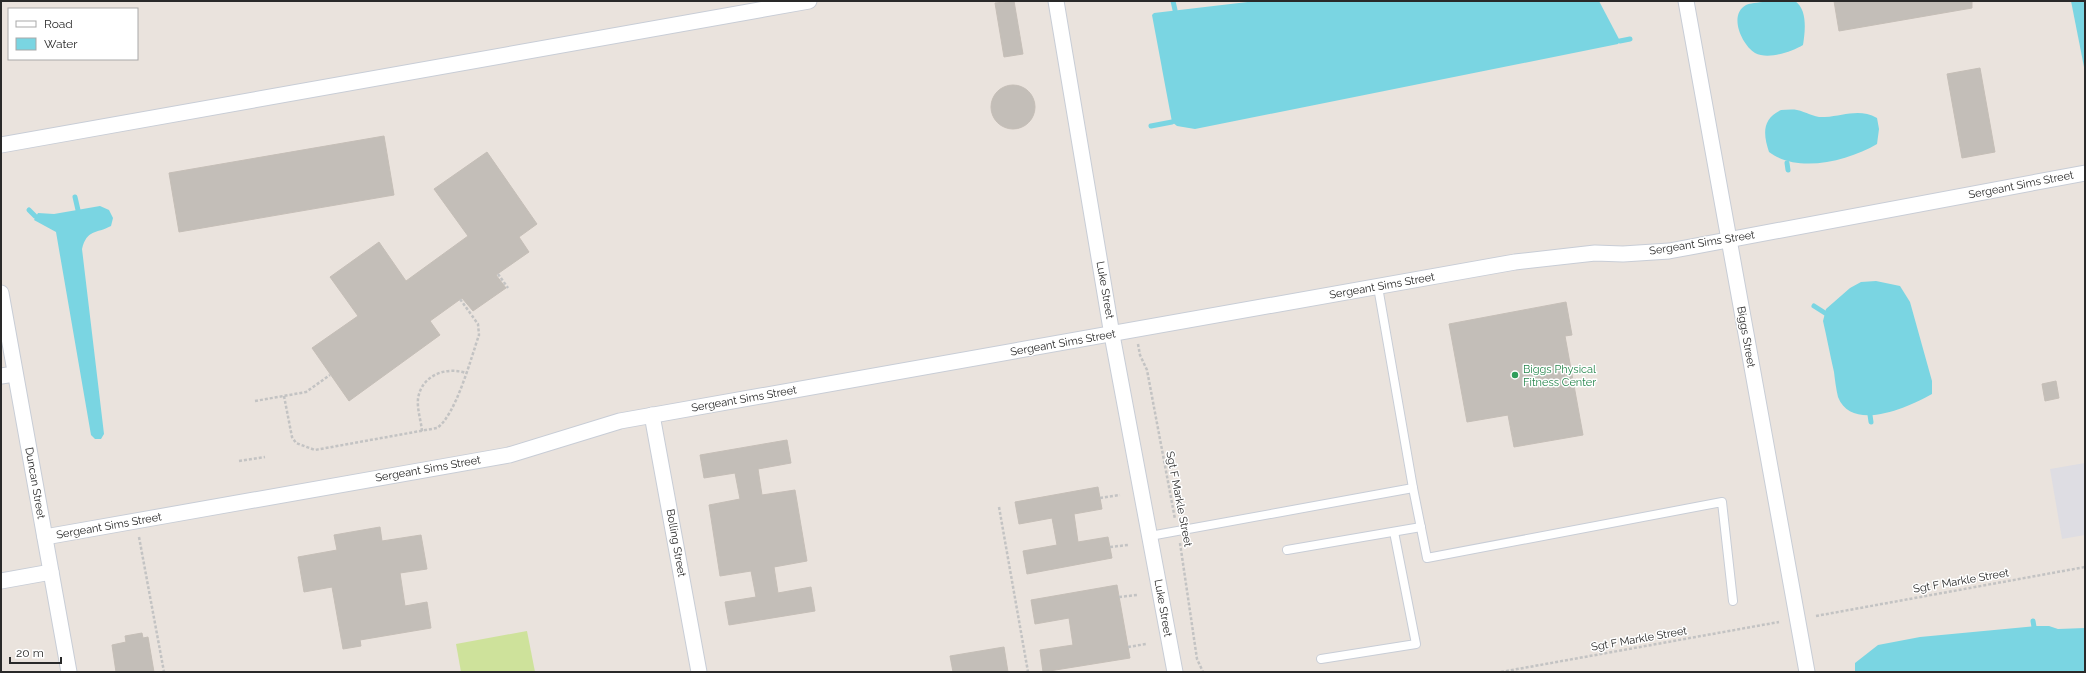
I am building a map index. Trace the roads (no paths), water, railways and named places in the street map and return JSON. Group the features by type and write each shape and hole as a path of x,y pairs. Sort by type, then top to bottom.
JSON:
{"street":[{"path":"1,145 809,1"},
{"name":"Luke Street","path":"1056,1 1112,335 1175,672"},
{"name":"Biggs Street","path":"1686,1 1807,672"},
{"name":"Sergeant Sims Street","path":"45,537 509,455 585,430 652,415 1112,335 1378,286 1556,256 1595,253 1623,254 1669,250 2085,173"},
{"name":"Duncan Street","path":"1,293 8,375 45,537 69,672"},
{"name":"Bolling Street","path":"652,415 699,672"},
{"path":"1,581 51,572"}],"lane":[{"path":"1378,286 1413,488 1427,558 1722,502 1733,601"},
{"path":"1150,536 1413,488"},
{"path":"1287,550 1421,527"},
{"path":"1321,659 1416,644 1394,532"}],"water":[{"path":"1256,1 1599,1 1620,41 1618,44 1195,129 1177,126 1172,122 1152,15 1154,13"},
{"path":"1768,1 1795,1 1799,5 1804,15 1805,22 1803,45 1786,52 1766,56 1755,53 1746,44 1739,30 1738,16 1741,10 1749,4"},
{"path":"2071,1 2085,1 2085,72"},
{"path":"1781,110 1797,110 1821,117 1851,113 1864,113 1870,115 1877,118 1879,129 1877,144 1852,156 1823,163 1808,164 1781,159 1769,152 1765,133 1767,122"},
{"path":"100,206 109,210 113,218 111,226 89,235 82,249 104,434 101,439 95,439 91,435 56,232 34,220 38,213 54,214"},
{"path":"1876,281 1900,286 1910,302 1932,381 1932,394 1910,405 1882,414 1855,414 1845,408 1838,397 1823,321 1826,309 1850,288 1861,282"},
{"path":"2049,626 2058,629 2085,628 2085,672 1855,672 1855,663 1878,645 1920,637"}],"waterway":[{"path":"1173,1 1175,10"},
{"path":"1620,41 1630,39"},
{"path":"1151,126 1172,122"},
{"path":"1787,163 1788,170"},
{"path":"75,197 78,210"},
{"path":"29,210 35,216"},
{"path":"1814,306 1825,313"},
{"path":"1870,415 1871,422"},
{"path":"2033,621 2034,627"}],"place":[{"name":"Biggs Physical Fitness Center","path":"1515,375"}]}
